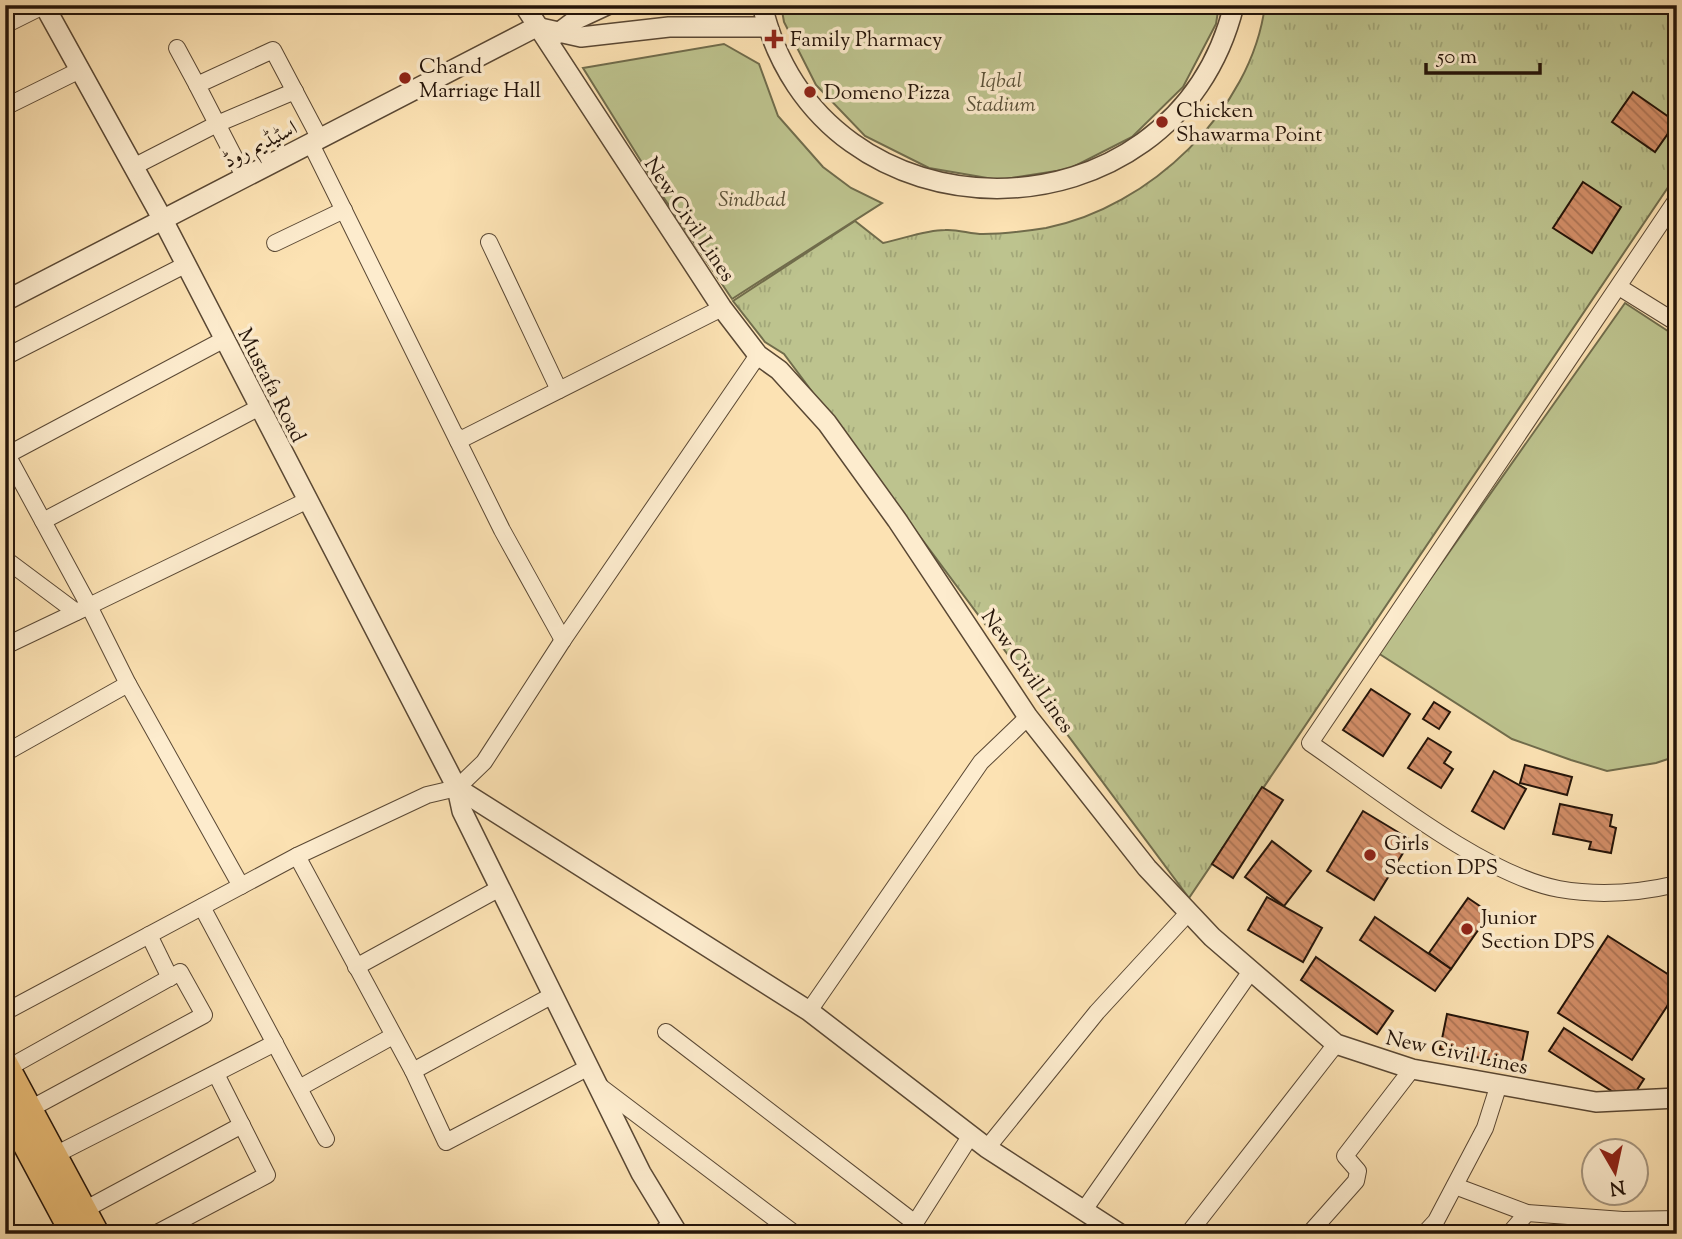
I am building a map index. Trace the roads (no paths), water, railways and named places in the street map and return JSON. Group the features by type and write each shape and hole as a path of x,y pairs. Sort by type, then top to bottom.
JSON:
{"main road":[{"path":"7,1066 97,1234"},
{"path":"5,1107 73,1234"}],"street":[{"path":"5,25 44,5"},
{"name":"Mustafa Road","path":"44,5 163,220 306,501 457,788 462,811 669,1231"},
{"name":"New Civil Lines","path":"524,5 722,308 758,355 779,370 827,422 897,520 1028,717 1147,868 1251,971 1336,1044 1412,1069 1596,1102 1677,1098"},
{"path":"556,34 578,19 607,5"},
{"path":"762,5 767,27 782,61 801,92 825,119 852,143 883,163 940,184 989,191 1025,189 1061,182 1096,170 1128,153 1157,131 1183,105 1205,75 1222,43 1234,5"},
{"path":"536,27 556,34 581,37 669,27 767,27"},
{"name":"اسٹیڈیم روڈ","path":"5,302 536,27"},
{"path":"177,48 245,178"},
{"path":"197,85 273,50 295,91 344,210 502,530 563,640"},
{"path":"5,107 80,70"},
{"path":"133,167 217,124 295,91"},
{"path":"1677,199 1310,743 1452,839 1510,873 1559,889 1612,893 1677,884"},
{"path":"275,243 344,210"},
{"path":"489,242 559,390"},
{"path":"5,357 185,265"},
{"path":"1619,287 1677,323"},
{"path":"458,438 722,308"},
{"path":"223,340 6,453 43,521 83,609 241,886"},
{"path":"5,1012 297,856 427,795 457,788 484,762 563,640 758,355"},
{"path":"43,521 258,408"},
{"path":"5,646 306,501"},
{"path":"5,559 83,609"},
{"path":"5,753 128,684"},
{"path":"809,1012 981,762 1028,717"},
{"path":"457,788 809,1012 987,1148 1120,1234"},
{"path":"297,856 413,1071 446,1142 594,1076 795,1234"},
{"path":"356,967 500,888"},
{"path":"202,907 301,1087 326,1139"},
{"path":"987,1148 1097,1012 1189,912"},
{"path":"149,935 170,978"},
{"path":"1084,1210 1251,971"},
{"path":"7,1066 180,972 204,1015 30,1109"},
{"path":"413,1071 553,995"},
{"path":"666,1031 911,1229 971,1135"},
{"path":"301,1087 393,1036"},
{"path":"55,1155 275,1043"},
{"path":"1188,1234 1336,1044"},
{"path":"1309,1234 1356,1181 1358,1171 1345,1156 1412,1069"},
{"path":"155,1234 267,1175 216,1074"},
{"path":"1424,1234 1436,1222 1485,1128 1499,1084"},
{"path":"84,1210 242,1125"},
{"path":"1455,1186 1527,1213 1623,1220 1677,1219"},
{"path":"1509,1234 1527,1213"}],"place":[{"name":"Family Pharmacy","path":"774,39"},
{"name":"Chand Marriage Hall","path":"405,78"},
{"name":"Domeno Pizza","path":"810,92"},
{"name":"Chicken Shawarma Point","path":"1162,122"},
{"name":"Girls Section DPS","path":"1370,855"},
{"name":"Junior Section DPS","path":"1467,929"}],"park label":[{"name":"Iqbal Stadium","path":"1001,92"},
{"name":"Sindbad","path":"752,199"}]}
